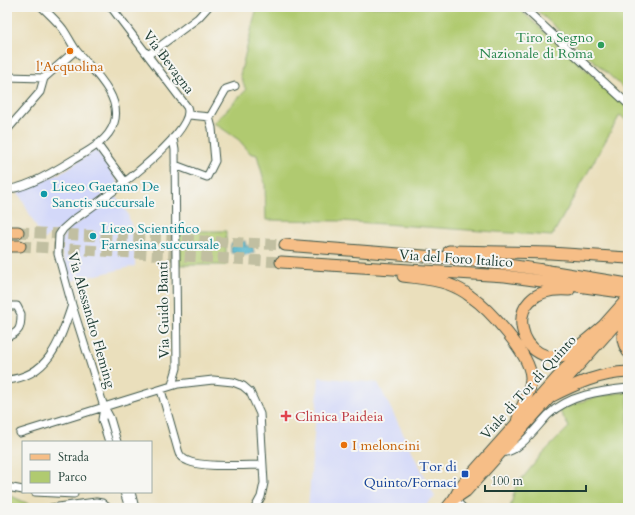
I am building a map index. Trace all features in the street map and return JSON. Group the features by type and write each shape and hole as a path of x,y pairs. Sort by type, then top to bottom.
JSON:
{"main road":[{"name":"Via del Foro Italico","path":"285,245 453,258 511,265 540,275 600,289 628,293"},
{"path":"7,246 20,246"},
{"path":"366,251 518,252 628,258"},
{"name":"Via del Foro Italico","path":"281,262 505,276 540,275 628,284"},
{"path":"318,264 438,281 449,284 469,295 484,307 521,350 531,374 530,387 525,402 519,413 517,428"},
{"path":"600,289 584,291 555,290 544,292 535,296 526,307 522,316 522,325 523,334 531,347 543,354 554,356 566,355 572,352 602,327"},
{"name":"Viale di Tor di Quinto","path":"454,499 466,492 502,452 517,428 628,298"},
{"name":"Viale di Tor di Quinto","path":"447,508 461,486 517,428 550,397 628,310"},
{"path":"628,316 622,334 623,342 628,352"},
{"path":"550,397 590,379 628,372"}],"street":[{"path":"7,189 15,189 59,169 106,137 114,124 115,118 113,103 110,94 97,74 76,50 63,29 42,7"},
{"name":"Via Bevagna","path":"111,7 187,107 189,115"},
{"path":"523,7 628,104"},
{"path":"148,55 198,18 205,8"},
{"path":"7,130 40,92 44,78 76,50"},
{"path":"7,77 44,78"},
{"path":"175,166 206,177 215,160 212,128 209,117 226,89 234,86"},
{"path":"97,144 125,182 143,168 173,138 189,115 209,117"},
{"name":"Via Guido Banti","path":"172,385 177,368 175,150 173,138"},
{"name":"Via Alessandro Fleming","path":"117,441 110,418 104,407 72,305 58,254 58,240 61,232 66,226 125,182"},
{"path":"7,380 17,379 30,374 46,362 60,340 72,305"},
{"path":"7,306 17,306 22,314 21,324 16,333 7,337"},
{"path":"20,433 161,390 172,385 189,382 221,380 239,384 248,389 252,394 260,412 263,490 255,508"},
{"path":"502,452 512,450 550,414 566,403 595,392 628,388"},
{"path":"161,390 180,456 185,460 196,464 263,465"},
{"name":"Via Alessandro Fleming","path":"104,407 102,420 109,441"},
{"path":"517,428 522,436 530,434"},
{"path":"7,487 22,490"},
{"path":"74,493 75,504"},
{"path":"124,493 129,508"},
{"path":"131,493 135,508"},
{"path":"454,499 463,508"},
{"path":"51,508 98,502 108,508"}],"shaded area":[{"path":"96,150 119,184 43,240 18,192 61,173"},
{"path":"116,196 127,212 133,231 135,266 71,281 61,252 61,242 65,232"},
{"path":"319,377 378,383 435,497 423,508 308,508"}],"green space":[{"path":"257,7 517,7 628,108 628,122 620,115 552,236 341,221 266,220 265,184 257,155 250,153 239,140 214,123 246,90 240,75"},
{"name":"Tiro a Segno Nazionale di Roma","path":"533,7 628,7 628,93 617,82"},
{"path":"179,231 226,231 226,265 179,265"},
{"path":"628,392 628,508 510,508 516,486 543,453 569,427 559,410 593,398"},
{"path":"7,494 35,507 7,508"}],"water":[{"path":"245,241 246,245 244,246 253,246 254,253 244,255 231,253 231,244"}],"tunnel":[{"path":"18,232 285,245"},
{"path":"20,246 281,262"}],"place":[{"name":"Tiro a Segno Nazionale di Roma","path":"601,45"},
{"name":"l'Acquolina","path":"70,51"},
{"name":"Liceo Gaetano De Sanctis succursale","path":"44,194"},
{"name":"Liceo Scientifico Farnesina succursale","path":"93,236"},
{"name":"Clinica Paideia","path":"286,416"},
{"name":"I meloncini","path":"344,445"},
{"name":"Tor di Quinto/Fornaci","path":"465,474"}]}
